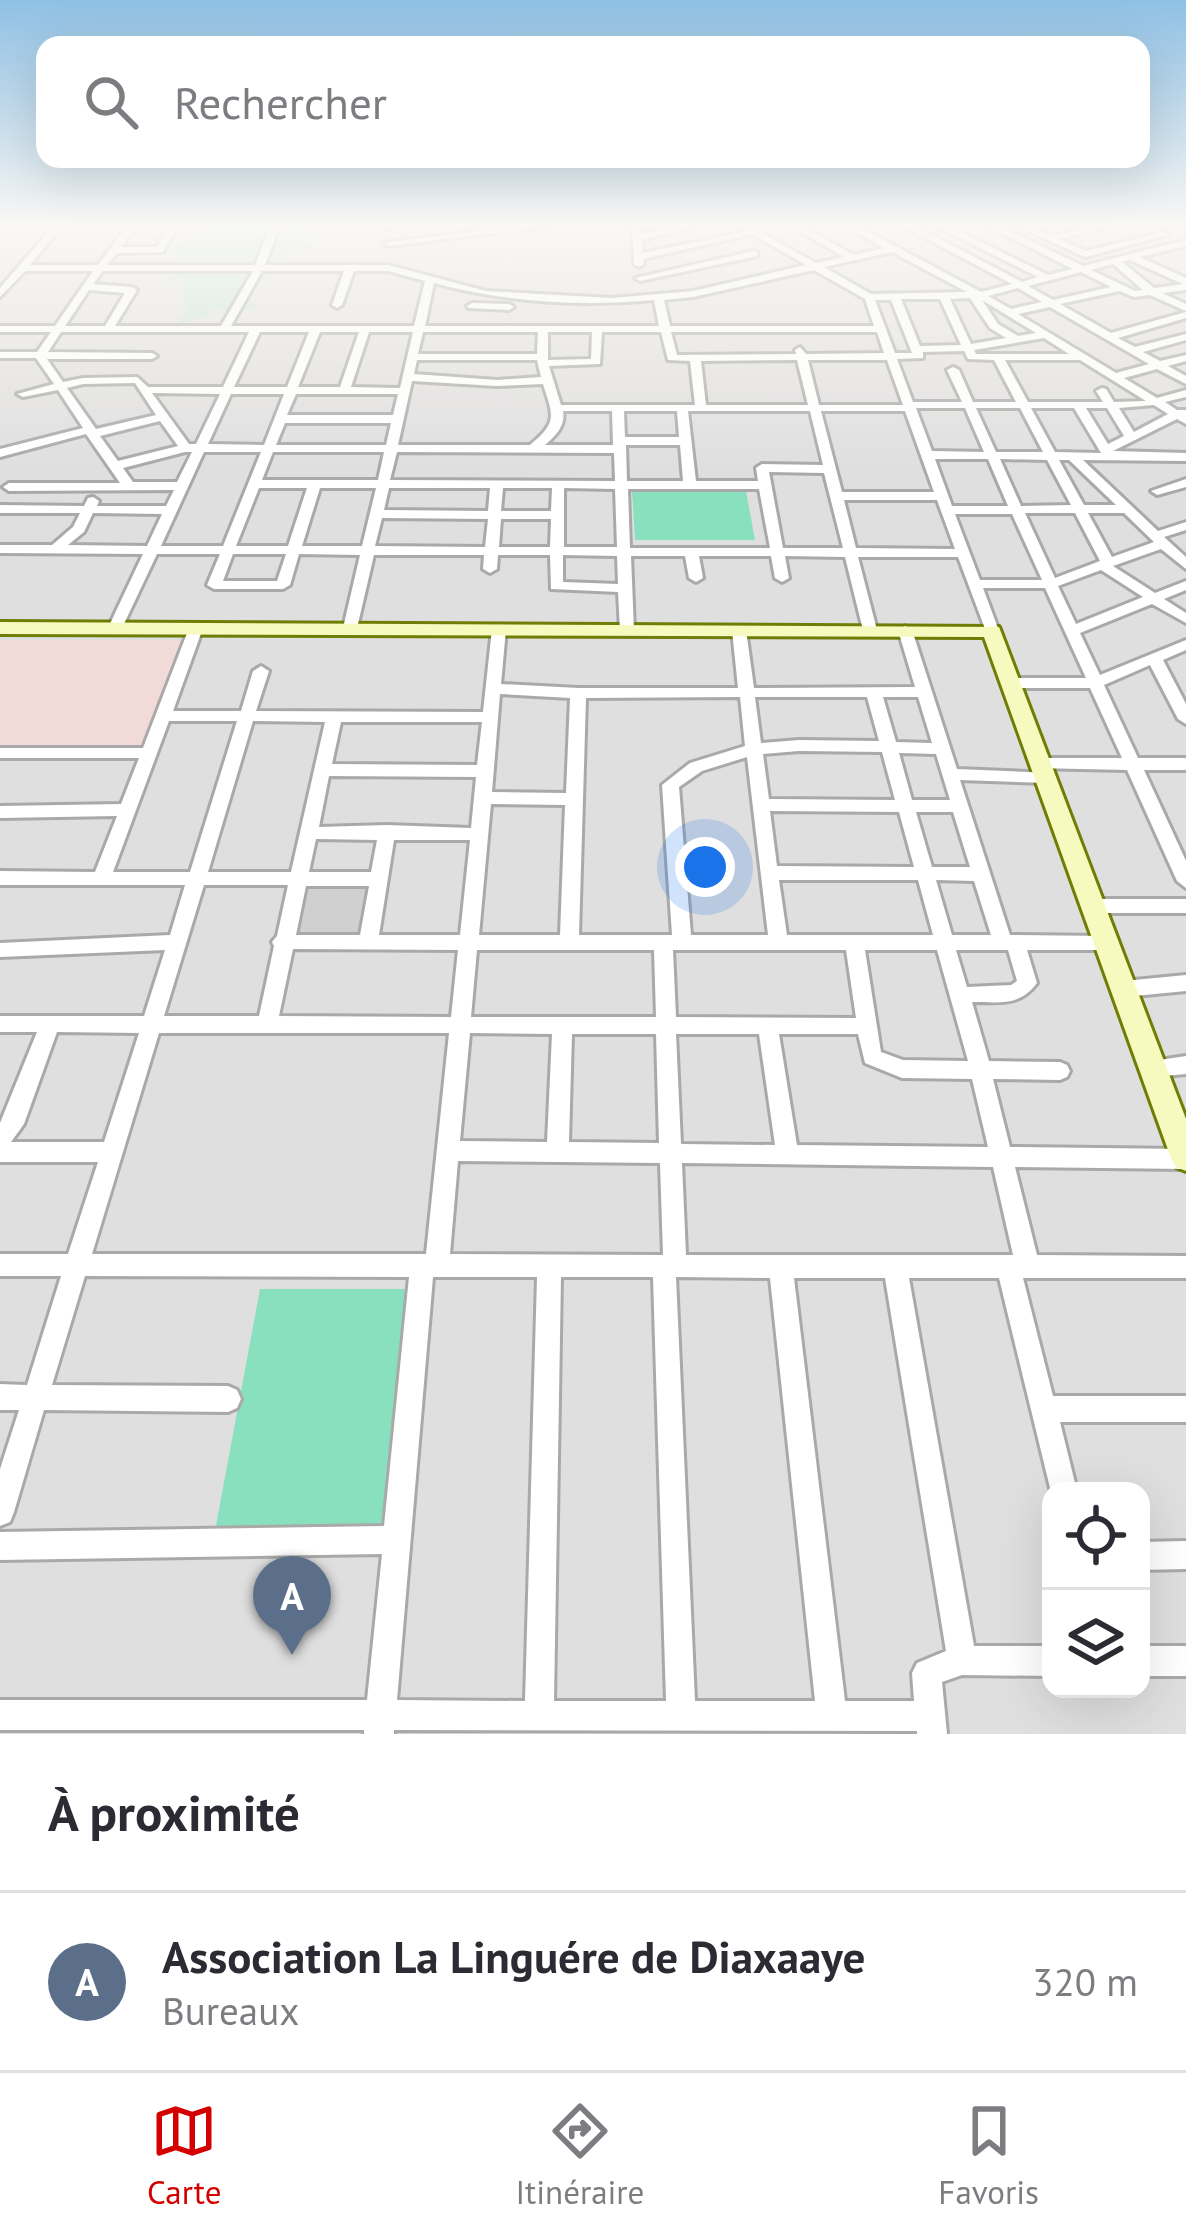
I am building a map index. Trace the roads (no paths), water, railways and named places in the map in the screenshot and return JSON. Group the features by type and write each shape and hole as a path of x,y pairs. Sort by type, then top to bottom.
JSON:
{"street":[{"path":"40,356 72,306"},
{"path":"108,329 122,306"},
{"path":"224,329 237,306"},
{"path":"350,628 424,306"},
{"path":"468,329 472,306"},
{"path":"562,306 562,329"},
{"path":"612,306 613,328"},
{"path":"661,306 672,358 920,356 899,306"},
{"path":"448,1150 1185,1155 872,306"},
{"path":"949,306 972,357 1080,357"},
{"path":"983,306 994,326 1016,340"},
{"path":"996,306 1183,415"},
{"path":"1009,313 1038,306"},
{"path":"1055,306 1186,381"},
{"path":"757,308 762,328"},
{"path":"1108,337 1186,312"},
{"path":"961,333 1021,320"},
{"path":"533,449 553,432 557,408 542,360 543,328"},
{"path":"411,357 596,362 597,328"},
{"path":"716,328 721,358"},
{"path":"795,328 870,630"},
{"path":"0,329 881,328"},
{"path":"141,385 168,329"},
{"path":"115,628 182,486 192,448 227,391 256,329"},
{"path":"315,483 283,585 214,585 316,329"},
{"path":"344,391 364,329"},
{"path":"916,349 968,348 1045,335"},
{"path":"1134,351 1179,339 1186,348"},
{"path":"0,355 152,356"},
{"path":"40,356 129,486"},
{"path":"998,357 1105,564 1186,619"},
{"path":"695,358 701,409"},
{"path":"1113,377 1186,358"},
{"path":"953,370 1186,881"},
{"path":"23,394 57,386 344,391 405,384 546,380"},
{"path":"141,385 192,448"},
{"path":"1102,391 1137,435 1185,458"},
{"path":"557,408 1111,405 1155,402 1186,393"},
{"path":"1078,405 1108,453"},
{"path":"618,408 627,630"},
{"path":"682,408 690,484"},
{"path":"1108,453 1183,415"},
{"path":"0,453 163,417"},
{"path":"280,419 397,419"},
{"path":"114,466 192,448 533,449 686,441"},
{"path":"467,484 473,448"},
{"path":"927,455 1108,453 1185,458"},
{"path":"1071,455 1186,565"},
{"path":"782,578 762,468 830,469"},
{"path":"0,470 8,487 0,506 171,510"},
{"path":"1157,491 1186,483"},
{"path":"254,484 764,485"},
{"path":"490,569 497,484"},
{"path":"558,484 556,586 626,588"},
{"path":"56,550 71,538 101,486"},
{"path":"8,487 182,486"},
{"path":"836,496 1017,510 1126,509"},
{"path":"374,514 557,515"},
{"path":"975,584 1050,584 1186,526"},
{"path":"0,550 963,553"},
{"path":"691,552 696,578"},
{"path":"1071,631 1186,585"},
{"path":"0,628 992,631"},
{"path":"102,878 196,628"},
{"path":"380,1725 397,1540 448,1150 499,629"},
{"path":"739,630 778,943"},
{"path":"905,631 981,874 1027,983 1016,993 958,995"},
{"path":"1011,683 1095,683 1186,645"},
{"path":"1154,658 1186,718"},
{"path":"0,1512 261,671"},
{"path":"494,688 578,693 924,692"},
{"path":"873,691 980,1067 1062,1482"},
{"path":"569,943 578,693"},
{"path":"163,716 491,717"},
{"path":"267,1024 334,716"},
{"path":"681,1716 665,1026 673,945 670,785 682,774 754,747 942,749"},
{"path":"0,753 149,753"},
{"path":"950,774 1186,764"},
{"path":"322,770 485,771"},
{"path":"483,798 572,800"},
{"path":"761,805 960,806"},
{"path":"0,812 128,810"},
{"path":"368,943 387,831"},
{"path":"308,833 479,834"},
{"path":"770,873 981,874"},
{"path":"0,878 379,879"},
{"path":"1093,906 1186,906"},
{"path":"0,950 176,942"},
{"path":"282,942 1107,943"},
{"path":"854,943 872,1057 902,1069 1060,1071"},
{"path":"1124,989 1186,983"},
{"path":"0,1024 864,1026"},
{"path":"4,1129 50,1024"},
{"path":"558,1152 562,1025"},
{"path":"768,1026 788,1155"},
{"path":"1153,1068 1186,1065"},
{"path":"0,1152 112,1152"},
{"path":"0,1265 1186,1268"},
{"path":"539,1716 549,1266"},
{"path":"781,1267 832,1716"},
{"path":"895,1267 962,1660"},
{"path":"0,1397 228,1399"},
{"path":"1044,1409 1186,1409"},
{"path":"0,1546 397,1540"},
{"path":"1150,1556 1186,1555"},
{"path":"0,1715 74,1725 380,1725 539,1716 681,1716 791,1725 832,1716 930,1725 927,1673 962,1660 1042,1660"},
{"path":"1150,1661 1186,1661"}],"place":[{"name":"Association La Linguére de Diaxaaye","path":"292,1655"}]}
